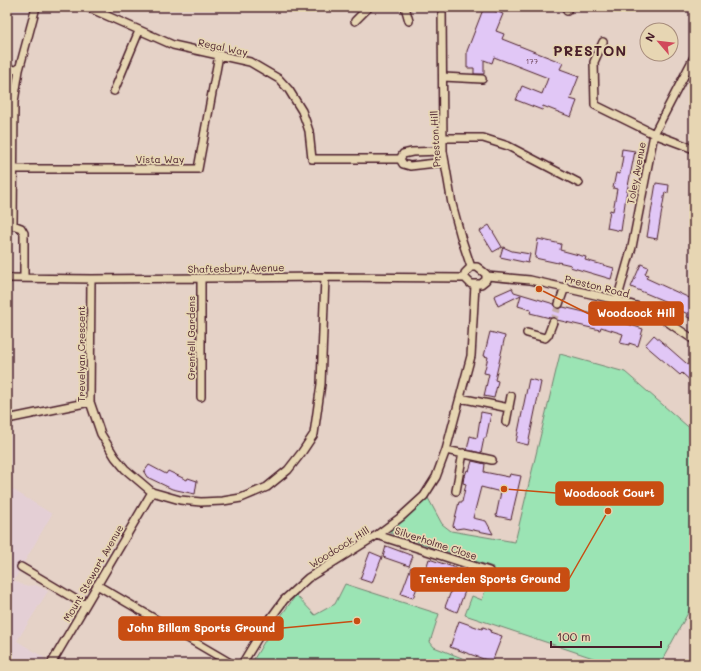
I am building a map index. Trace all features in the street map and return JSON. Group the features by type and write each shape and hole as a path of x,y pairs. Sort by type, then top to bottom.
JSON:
{"street":[{"path":"24,278 24,233 21,228 10,226 10,169 14,102 19,70 36,7"},
{"name":"Regal Way","path":"87,7 173,45 250,62 279,80 289,90 302,111 309,131 312,159 400,159"},
{"path":"355,21 369,7"},
{"path":"406,7 408,21"},
{"name":"Preston Hill","path":"442,7 443,151 452,204 471,267"},
{"path":"114,91 139,31"},
{"path":"603,42 594,62 594,105 654,134 694,149"},
{"name":"Vista Way","path":"10,169 198,169 219,55"},
{"name":"Toley Avenue","path":"617,300 632,247 654,134 694,57"},
{"path":"7,69 19,70"},
{"path":"443,77 482,78"},
{"path":"443,138 483,138 508,146 579,183"},
{"name":"Regal Way","path":"400,159 403,154 412,152 443,151"},
{"name":"Regal Way","path":"400,159 403,164 410,166 445,162"},
{"path":"471,267 482,270 487,276 486,280 481,284 471,284 465,278 464,273 471,267"},
{"name":"Preston Road","path":"487,276 530,280 617,300 642,308 659,316 694,340"},
{"name":"Trevelyan Crescent","path":"91,279 90,402 101,434 115,457 125,469 152,492 180,500 201,502 224,501 241,498 267,487 288,470 314,434 321,384 324,277"},
{"name":"Shaftesbury Avenue","path":"7,278 465,278"},
{"name":"Grenfell Gardens","path":"201,279 201,396"},
{"name":"Woodcock Hill","path":"242,664 264,626 284,600 308,578 377,535 402,517 424,496 436,477 446,450 471,356 475,285"},
{"path":"559,304 564,287"},
{"path":"527,333 545,338 548,336 553,322"},
{"path":"506,422 511,396"},
{"path":"460,398 509,408"},
{"path":"7,419 90,402"},
{"path":"446,450 492,460"},
{"path":"456,491 463,453"},
{"name":"Mount Stewart Avenue","path":"51,664 152,492"},
{"name":"Silverholme Close","path":"377,535 489,571"},
{"path":"22,566 85,605"},
{"path":"97,585 232,664"}],"shaded area":[{"path":"7,486 52,514 14,580 24,586 36,585 48,591 17,641 45,658 42,664 7,664"}],"green space":[{"path":"560,354 625,372 694,432 694,602 660,664 611,664 465,615 472,596 482,600 493,567 388,532 428,498 442,524 451,531 515,542"},
{"path":"345,584 439,614 430,642 434,647 477,664 251,664 273,627 296,595 315,615 335,604"}],"building":[{"path":"484,7 503,14 496,31 504,34 502,39 563,63 560,69 579,76 570,99 577,101 571,117 543,106 542,110 516,100 522,86 542,94 548,78 494,57 492,63 484,60 484,74 474,74 474,68 467,68 467,51"},
{"path":"622,149 635,151 621,231 607,228 610,210 613,211 617,189 613,188 616,173 620,174 623,156 621,156"},
{"path":"656,183 669,185 668,193 665,192 657,239 647,237"},
{"path":"489,225 502,247 493,252 480,231"},
{"path":"538,239 561,244 560,250 586,257 585,260 614,268 611,279 570,267 571,265 535,258"},
{"path":"503,247 512,251 530,254 528,263 500,257"},
{"path":"641,264 648,267 645,274 648,275 646,278 694,300 694,316 692,319 687,317 688,314 668,305 669,303 631,287"},
{"path":"512,288 514,292 554,304 558,309 563,307 606,317 643,329 638,346 629,343 629,345 620,343 623,334 601,327 600,330 557,320 554,317 550,318 530,313 531,310 518,306 521,295 498,306 494,296"},
{"path":"490,332 505,336 495,380 498,381 494,398 484,396 489,374 484,373 488,357 484,356"},
{"path":"654,335 694,370 694,384 682,373 680,375 645,345"},
{"path":"529,379 541,382 528,445 516,442"},
{"path":"481,412 491,414 481,453 467,450 470,436 477,438"},
{"path":"472,461 485,464 484,472 509,477 510,474 521,476 511,519 496,516 501,492 481,487 473,518 486,521 493,534 463,528 456,529 453,526 459,502 462,502 466,484 463,483 464,476 467,470 469,471"},
{"path":"149,465 166,474 168,471 187,480 188,478 197,481 195,494 172,489 147,477 144,472"},
{"path":"386,546 413,556 409,566 383,557"},
{"path":"370,552 382,557 372,583 360,579"},
{"path":"429,559 456,568 451,581 425,572"},
{"path":"411,567 423,572 413,598 401,594"},
{"path":"455,581 467,586 457,612 445,607"},
{"path":"459,621 482,629 483,627 491,630 490,632 502,636 492,662 450,647"}],"tunnel":[{"path":"553,322 559,304"}],"place":[{"name":"Woodcock Hill","path":"539,289"},
{"name":"Woodcock Court","path":"504,489"},
{"name":"Tenterden Sports Ground","path":"608,511"},
{"name":"John Billam Sports Ground","path":"357,621"}],"district":[{"name":"PRESTON","path":"590,50"}]}
